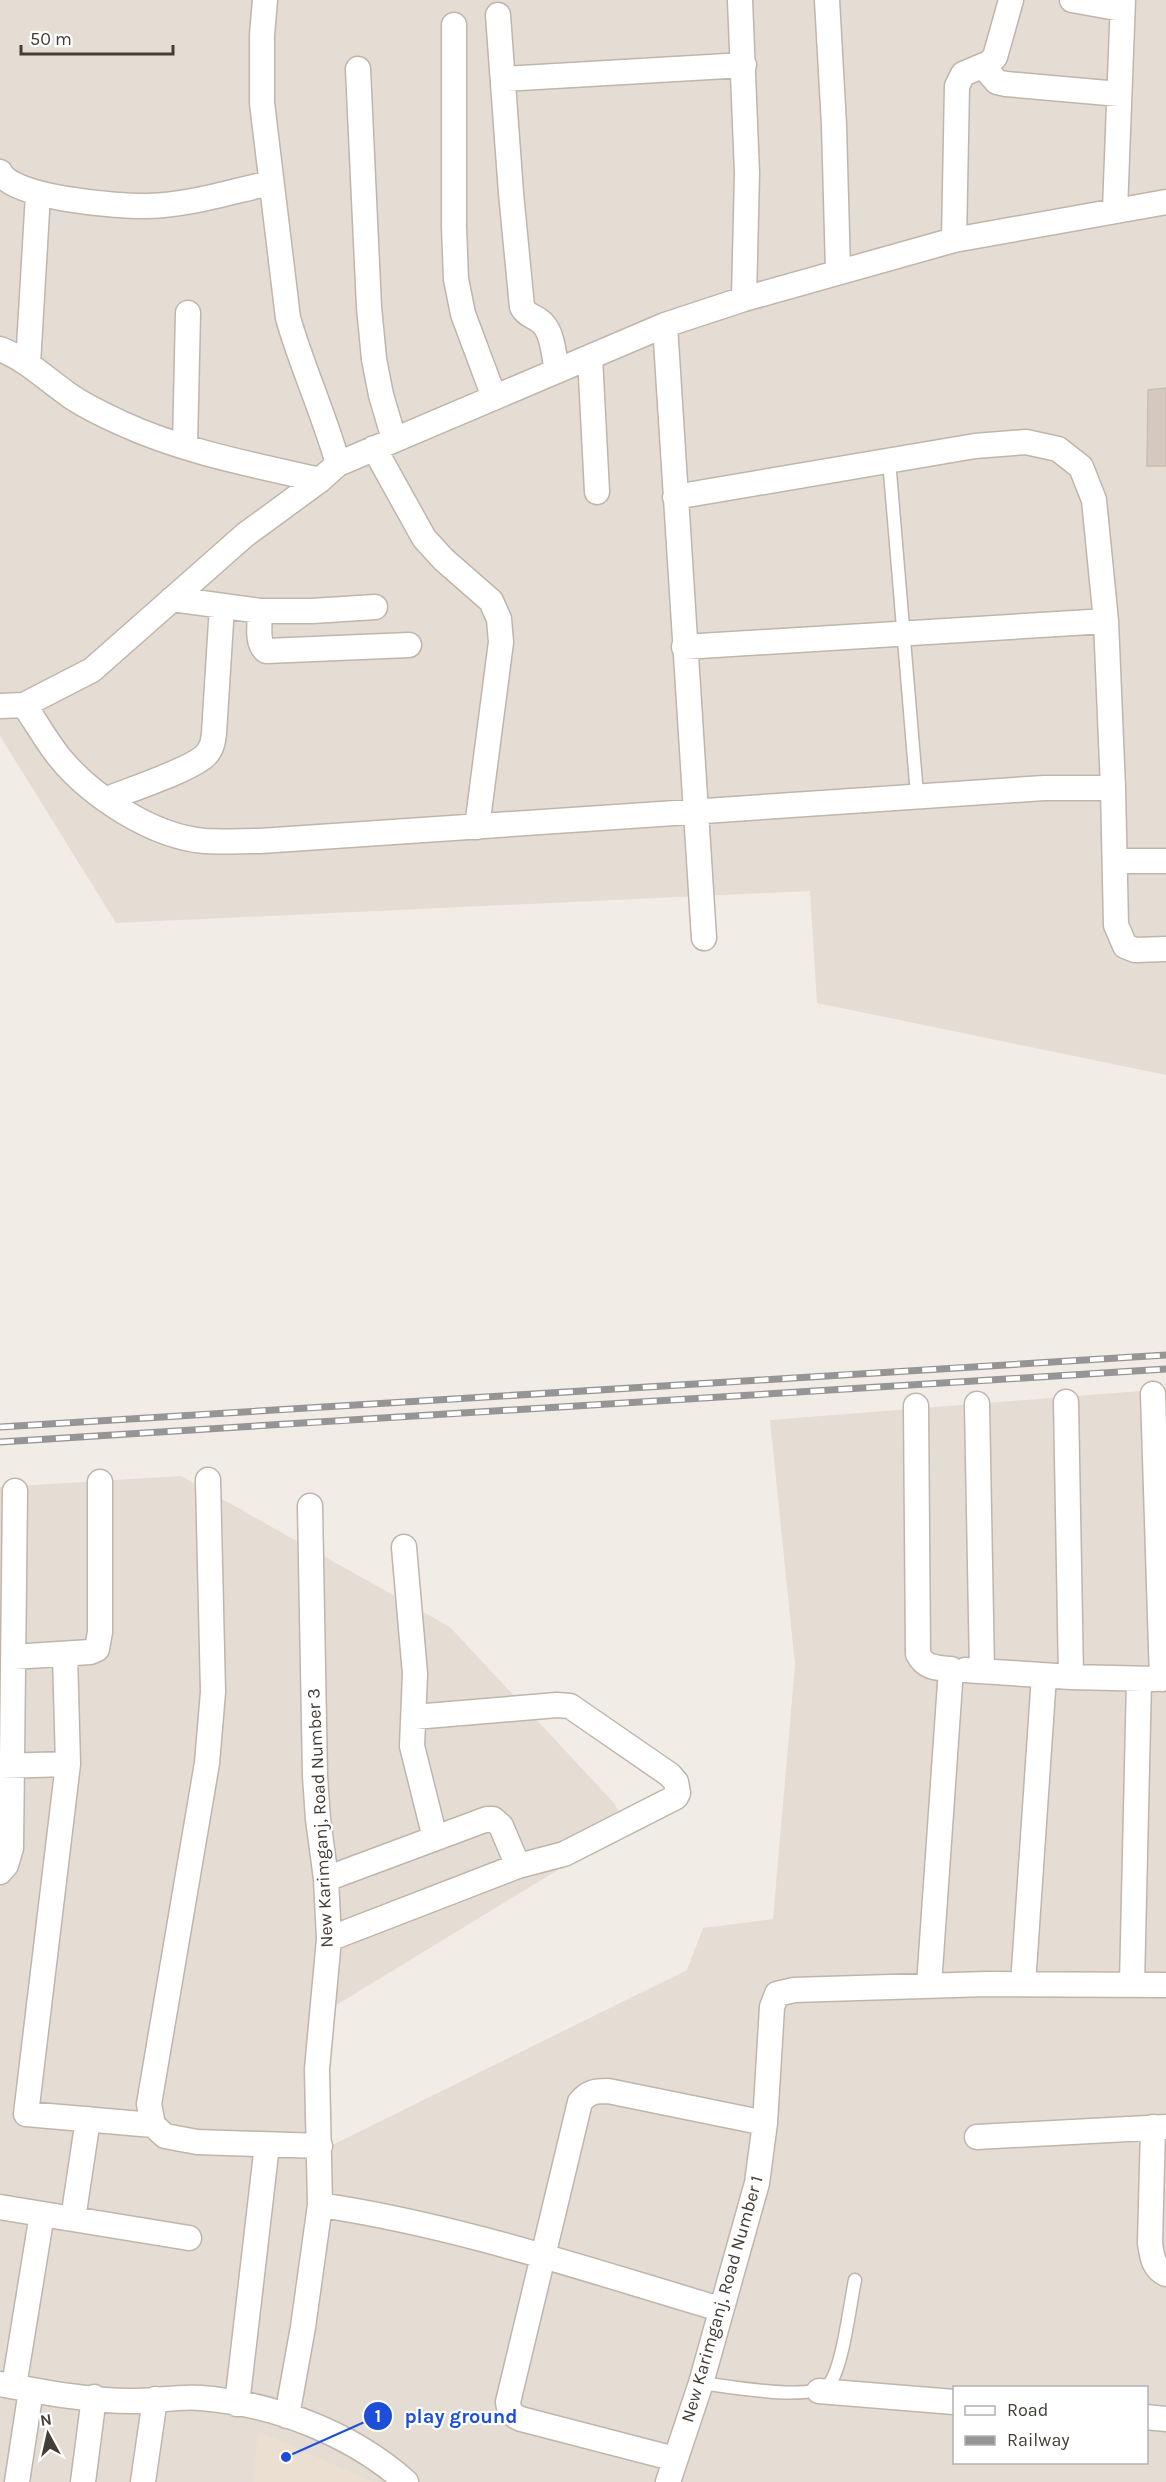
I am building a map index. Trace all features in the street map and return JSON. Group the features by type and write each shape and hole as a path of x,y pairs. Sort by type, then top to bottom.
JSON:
{"street":[{"path":"265,0 262,35 262,103 288,318 296,347 320,404 338,464"},
{"path":"740,0 747,173 744,298"},
{"path":"827,0 834,125 838,271"},
{"path":"954,240 957,86 963,74 989,63 997,51 1011,0"},
{"path":"1072,0 1122,5 1115,210"},
{"path":"498,15 522,307 526,314 543,324 557,371"},
{"path":"454,25 456,279 463,314 494,397"},
{"path":"503,80 744,65"},
{"path":"983,66 997,82 1006,84 1119,94"},
{"path":"358,69 370,317 381,395 384,444 424,538 443,559 476,586 490,601 499,619 501,642 477,827"},
{"path":"1,175 14,185 38,194 148,206 193,201 270,183"},
{"path":"28,364 38,194"},
{"path":"0,706 24,705 92,670 245,534 320,480 338,464 384,444 665,325 744,298 954,240 1166,202"},
{"path":"184,446 188,313"},
{"path":"665,325 704,938"},
{"path":"0,350 28,364 71,397 122,423 184,446 320,480"},
{"path":"590,357 597,492"},
{"path":"675,497 975,446 1026,442 1058,449 1081,467 1094,500 1106,621 1116,925 1125,946 1135,950 1166,949"},
{"path":"172,599 260,611 312,611 375,607"},
{"path":"107,799 174,772 204,757 211,748 214,733 222,606"},
{"path":"260,611 260,641 261,647 266,651 409,645"},
{"path":"684,647 1106,621"},
{"path":"24,705 60,758 84,782 156,829 203,841 260,841 697,813 917,795 1044,788 1113,788"},
{"path":"1115,861 1166,861"},
{"path":"1132,1984 1156,1679 1153,1394"},
{"path":"1065,1402 1071,1677"},
{"path":"977,1404 982,1671"},
{"path":"916,1406 918,1654 922,1662 930,1667 1044,1676 1156,1679"},
{"path":"153,2126 149,2104 200,1817 208,1751 213,1692 208,1480"},
{"path":"9,1652 65,1654 90,1652 97,1649 99,1643 100,1482"},
{"path":"0,1872 6,1864 11,1848 6,1765 15,1491"},
{"name":"New Karimganj, Road Number 3","path":"287,2416 303,2327 320,2205 317,2069 329,1939 326,1879 315,1776 310,1506"},
{"path":"404,1546 415,1674 412,1746 435,1838"},
{"path":"65,1654 68,1764 26,2114 153,2126 165,2136 197,2142 320,2146"},
{"path":"951,1669 929,1985 1132,1984 1166,1986"},
{"path":"1023,1984 1044,1676"},
{"path":"329,1939 518,1866 564,1854 676,1797 679,1787 676,1782 629,1745 570,1706 557,1705 414,1717"},
{"path":"6,1765 68,1764"},
{"path":"326,1879 487,1819 493,1819 501,1826 518,1866"},
{"name":"New Karimganj, Road Number 1","path":"668,2482 701,2383 757,2183 765,2123 772,2007 777,1994 783,1991 929,1985"},
{"path":"675,2459 521,2419 509,2410 508,2402 580,2102 586,2095 595,2091 608,2091 765,2123"},
{"path":"74,2219 88,2119"},
{"path":"977,2137 1159,2127 1150,2243 1153,2261 1162,2273 1166,2274"},
{"path":"237,2404 267,2145"},
{"path":"320,2205 375,2213 544,2257 720,2309"},
{"path":"0,2207 189,2238"},
{"path":"17,2482 15,2387 42,2214"},
{"path":"15,2387 137,2401 201,2398 287,2416 332,2433 366,2450 406,2482"},
{"path":"819,2391 953,2402"},
{"path":"83,2482 94,2397"},
{"path":"143,2482 155,2399"},
{"path":"1148,2417 1166,2419"}],"lane":[{"path":"889,460 917,795"},
{"path":"701,2383 800,2394 819,2391 830,2384 837,2369 855,2280"}],"shaded area":[{"path":"0,0 1166,0 1166,1075 817,1003 810,891 116,923 0,736"},
{"path":"1166,1389 1166,2482 0,2482 0,1487 181,1476 450,1627 614,1803 628,1827 325,2012 318,2152 687,1970 703,1928 773,1919 795,1665 770,1420"},
{"path":"258,2431 373,2482 253,2482"}],"building":[{"path":"1166,388 1166,466 1147,466 1148,390"}],"railway":[{"path":"0,1427 1166,1355"},
{"path":"0,1442 1166,1369"}],"place":[{"name":"play ground","path":"286,2457"}]}
